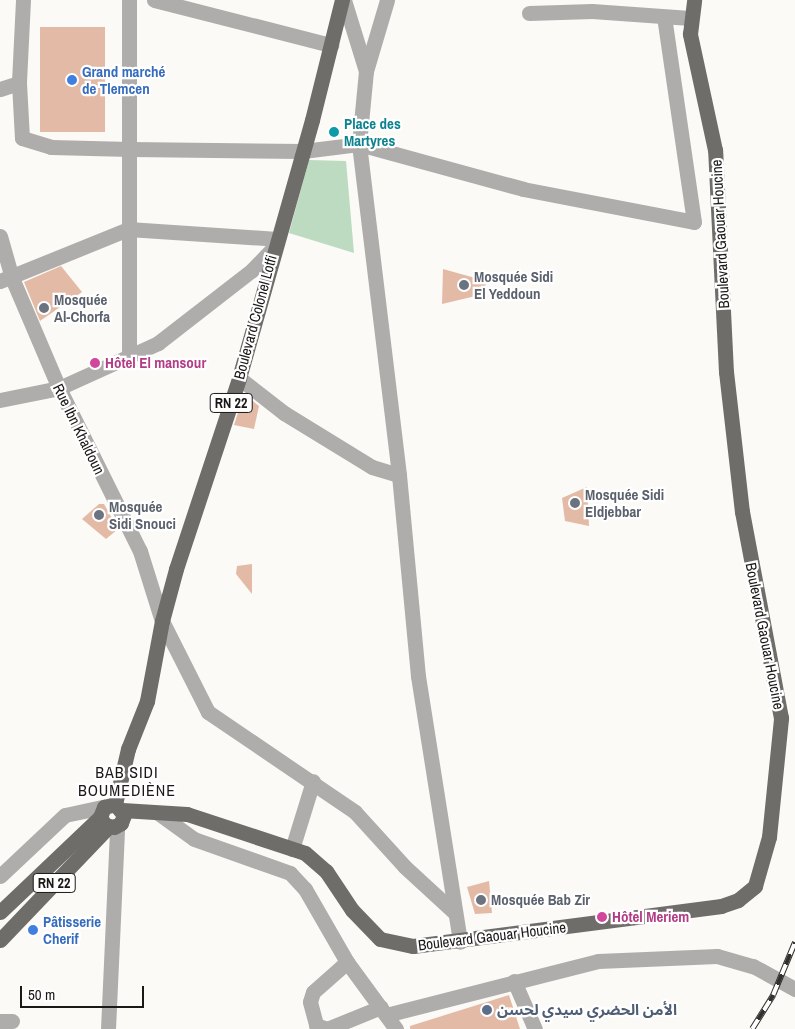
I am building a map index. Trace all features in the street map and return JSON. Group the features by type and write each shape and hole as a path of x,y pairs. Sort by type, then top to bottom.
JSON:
{"main road":[{"name":"Boulevard Colonel Lotfi","path":"111,815 128,749 147,701 162,621 239,378 343,0"},
{"name":"Boulevard Gaouar Houcine","path":"111,815 186,814 216,821 305,854 326,871 352,910 380,939 413,946 460,942 721,906 738,900 755,886 769,837 781,718 742,512 726,372 715,150 699,82 690,18 694,0"},
{"name":"RN 22","path":"0,912 111,815"},
{"name":"RN 22","path":"0,940 111,815"}],"street":[{"path":"23,0 19,83 22,138 51,147 130,149 303,151 359,144 523,189 694,222 664,17"},
{"path":"129,0 129,356"},
{"path":"154,0 331,45"},
{"path":"343,0 366,71"},
{"path":"387,0 366,71 359,144 399,475 418,676 460,942"},
{"path":"528,14 592,11 690,18"},
{"path":"0,89 19,83"},
{"path":"6,280 128,229 276,243"},
{"name":"Rue Ibn Khaldoun","path":"0,236 6,280 140,551 162,621 208,712 261,751 313,781 356,812 405,867 455,913"},
{"path":"0,400 59,388 158,343 252,270 276,243"},
{"path":"239,378 284,413 372,467 399,475"},
{"path":"292,849 313,781"},
{"path":"158,813 194,839 290,873 305,889 347,962 396,1029"},
{"path":"0,876 65,815 111,815 108,1029"},
{"path":"347,962 313,992 310,1002 316,1025 327,1028 383,1011 598,961 717,956 753,966 795,989"},
{"path":"514,981 535,1029"}],"green space":[{"path":"309,160 346,161 354,253 289,233"}],"building":[{"name":"Grand marché de Tlemcen","path":"40,27 105,27 105,132 40,132"},
{"name":"Mosquée Al-Chorfa","path":"61,266 82,292 40,321 24,282"},
{"name":"Mosquée Sidi El Yeddoun","path":"443,269 486,281 485,289 480,295 442,304"},
{"path":"244,394 259,406 254,429 234,425"},
{"name":"Mosquée Sidi Eldjebbar","path":"587,487 589,526 565,521 562,498"},
{"name":"Mosquée Sidi Snouci","path":"99,504 104,504 118,529 106,539 82,519"},
{"path":"252,564 252,594 236,574 237,566"},
{"name":"Mosquée Bab Zir","path":"489,881 492,913 475,914 467,887"},
{"name":"الأمن الحضري سيدي لحسن","path":"509,995 520,1029 410,1029 410,1026"}],"railway":[{"path":"752,1029 773,995 795,942"}],"place":[{"name":"Grand marché de Tlemcen","path":"72,80"},
{"name":"Place des Martyres","path":"334,132"},
{"name":"Mosquée Sidi El Yeddoun","path":"464,285"},
{"name":"Mosquée Al-Chorfa","path":"44,308"},
{"name":"Hôtel El mansour","path":"95,363"},
{"name":"Mosquée Sidi Eldjebbar","path":"575,503"},
{"name":"Mosquée Sidi Snouci","path":"99,515"},
{"name":"Mosquée Bab Zir","path":"481,900"},
{"name":"Hôtel Meriem","path":"602,917"},
{"name":"Pâtisserie Cherif","path":"33,930"},
{"name":"الأمن الحضري سيدي لحسن","path":"487,1010"}],"district":[{"name":"BAB SIDI BOUMEDIÈNE","path":"127,781"}]}
